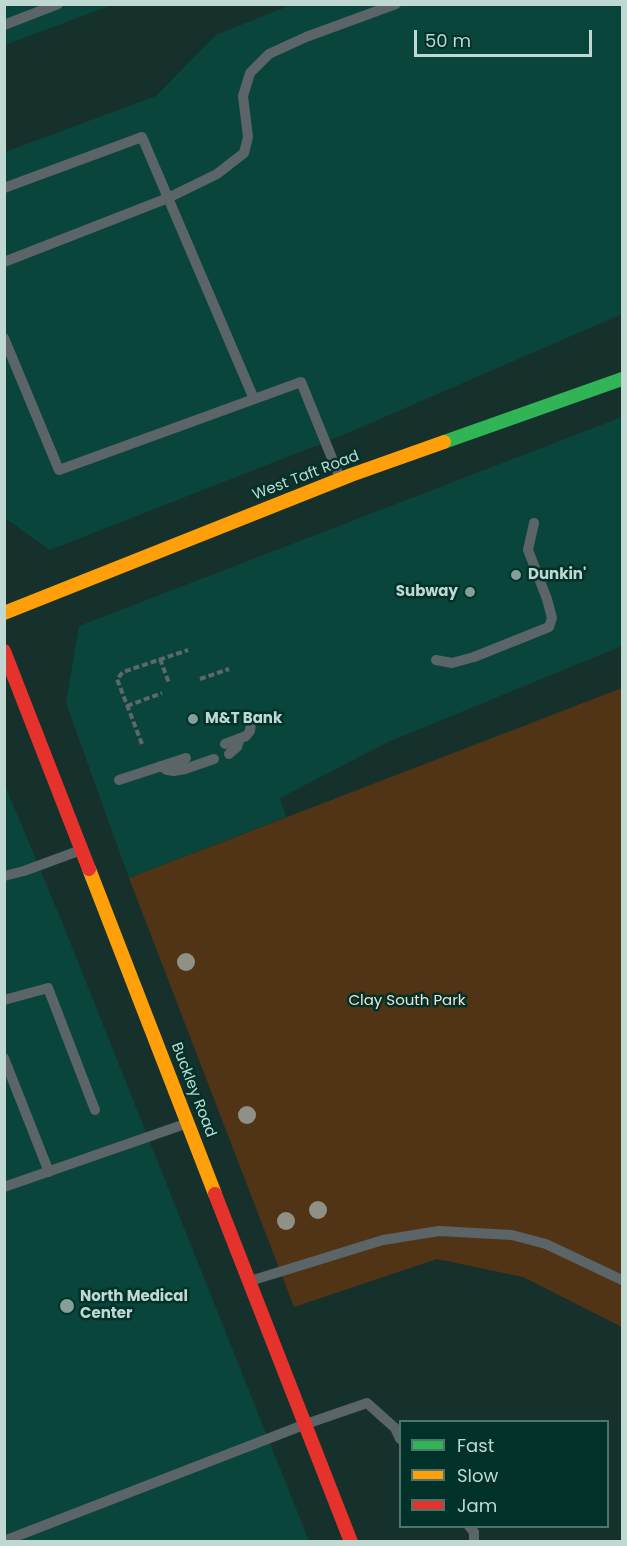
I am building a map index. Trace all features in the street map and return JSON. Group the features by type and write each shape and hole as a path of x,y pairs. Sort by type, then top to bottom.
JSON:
{"street":[{"name":"West Taft Road","path":"4,613 340,479 622,379"},
{"name":"Buckley Road","path":"4,651 351,1542"}],"lane":[{"path":"4,25 58,4"},
{"path":"4,262 168,198 218,174 244,153 248,137 243,96 250,72 269,54 306,37 396,4"},
{"path":"4,188 142,137 254,399"},
{"path":"4,338 59,470 301,382 340,479"},
{"path":"436,660 452,663 474,657 549,627 552,618 547,599 528,550 534,523"},
{"path":"227,749 246,736 251,722"},
{"path":"119,780 186,758"},
{"path":"161,766 174,771 214,759"},
{"path":"4,876 81,850"},
{"path":"4,1000 48,988 95,1110"},
{"path":"4,1058 49,1172"},
{"path":"4,1187 188,1123"},
{"path":"250,1281 383,1240 439,1231 512,1235 546,1244 622,1280"},
{"path":"4,1541 306,1424 367,1403 395,1428 399,1437"},
{"path":"470,1528 474,1532 474,1542"}],"path":[{"path":"142,744 117,679 123,672 188,650"},
{"path":"160,659 169,683"},
{"path":"200,679 230,669"},
{"path":"127,706 162,693"}],"shaded area":[{"path":"5,5 112,5 5,45"},
{"path":"291,5 622,5 622,314 343,435 50,550 5,518 5,152 156,96 216,35"},
{"path":"622,417 622,646 388,742 280,798 286,817 129,878 66,703 79,626"},
{"path":"4,783 62,922 309,1541 5,1541"}],"green space":[{"name":"Clay South Park","path":"622,688 622,1327 523,1277 437,1259 294,1307 129,878"}],"traffic: fast":[{"path":"444,442 622,379"}],"traffic: slow":[{"path":"4,613 351,475 444,442"},
{"path":"89,869 215,1194"}],"traffic: jam":[{"path":"4,651 89,869"},
{"path":"215,1194 351,1542"}],"place":[{"name":"Dunkin'","path":"516,575"},
{"name":"Subway","path":"470,592"},
{"name":"M&T Bank","path":"193,719"},
{"name":"North Medical Center","path":"67,1306"}]}
